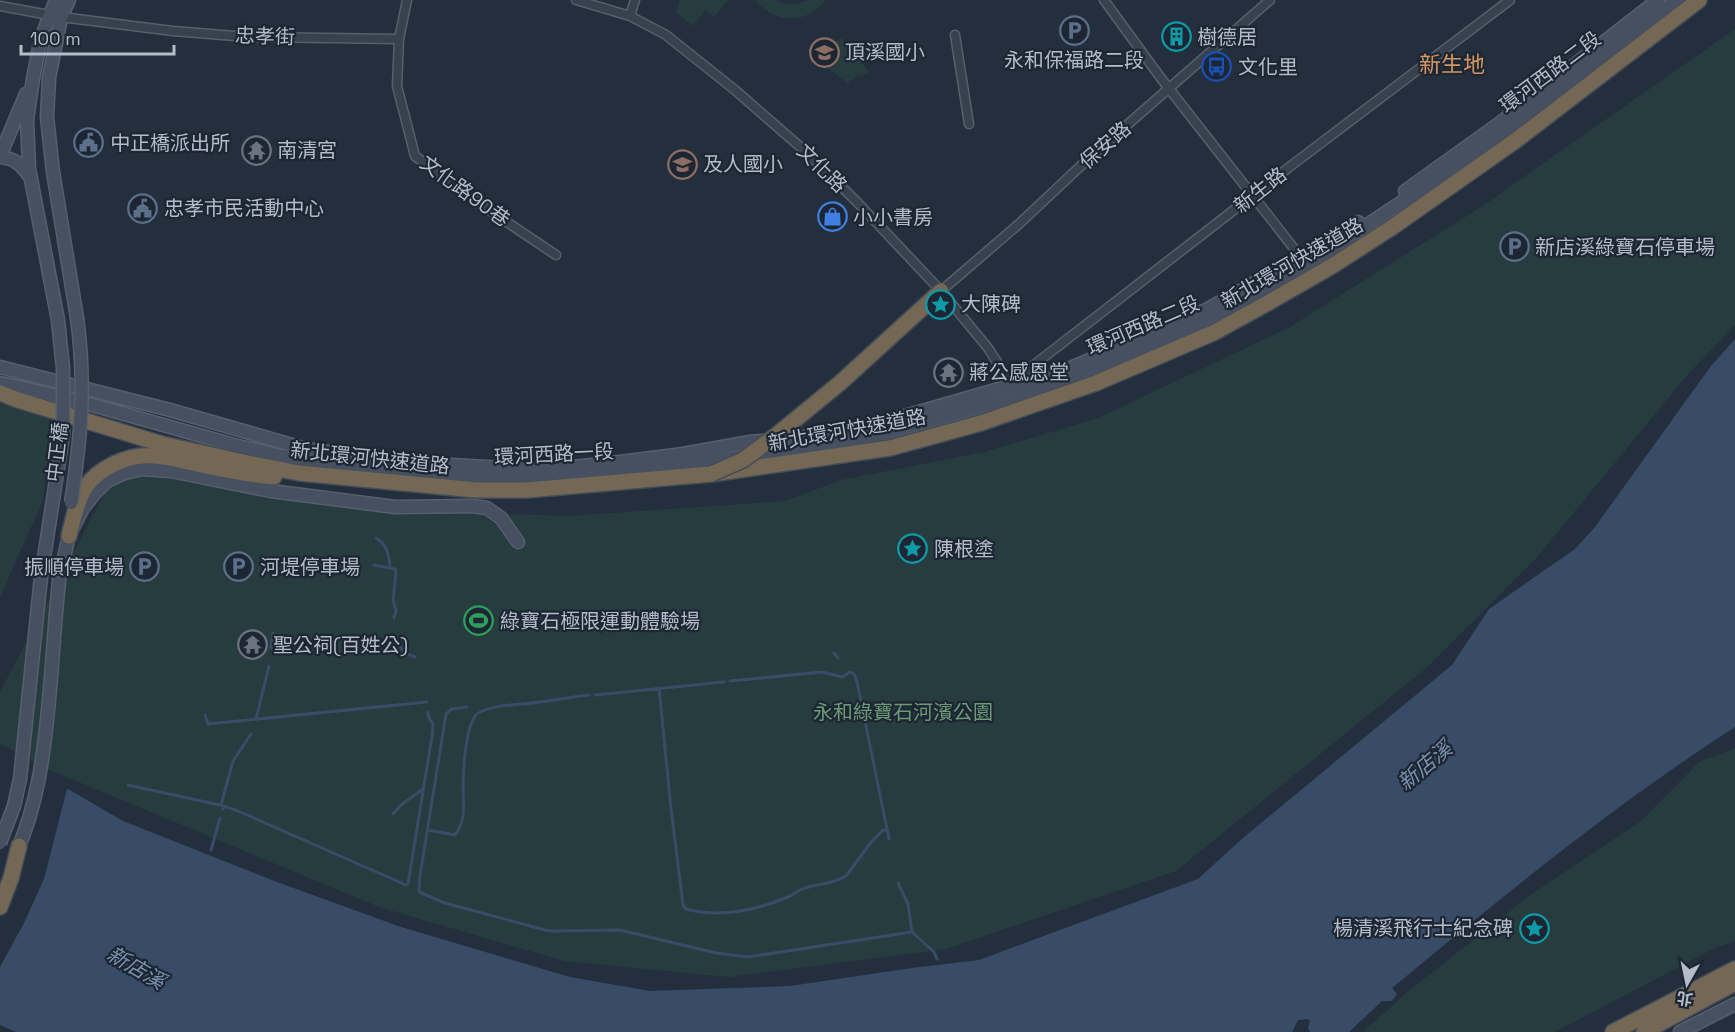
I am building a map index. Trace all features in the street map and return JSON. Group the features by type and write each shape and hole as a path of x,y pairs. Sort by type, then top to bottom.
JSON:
{"highway":[{"name":"新北環河快速道路","path":"0,393 162,444 299,473 476,490 527,490 711,474 890,448 981,423 1096,383 1213,333 1332,266 1394,226 1515,141 1699,0"},
{"path":"711,474 743,460 774,437 840,383 941,291"},
{"path":"69,536 76,506 85,488 98,473 115,464 150,455 249,475 423,493 476,490"},
{"path":"0,907 20,846"},
{"path":"1613,1032 1735,969"},
{"path":"1644,1032 1735,983"}],"main road":[{"path":"55,16 56,0"},
{"path":"31,178 24,167 16,161 0,156 33,79 41,38 69,0"},
{"name":"環河西路二段","path":"1304,261 1500,123 1658,0"},
{"name":"環河西路二段","path":"753,455 814,448 875,436 1014,391 1204,311 1304,261 1461,163 1677,0"},
{"name":"中正橋","path":"0,887 20,846 39,780 45,742 60,579 82,416 82,371 77,318 53,172 47,117 55,16"},
{"name":"中正橋","path":"1,841 14,806 20,779 41,577 63,435 63,378 58,320 31,178 27,120 33,79"},
{"name":"環河西路一段","path":"0,367 170,410 306,449 414,463 544,470 683,454 750,442"},
{"name":"環河西路一段","path":"0,383 71,399 281,456 403,473 531,479 654,468 753,455"},
{"name":"環河西路二段","path":"750,442 824,435 1014,391"},
{"path":"60,579 69,536 83,508 94,493 107,481 141,469 171,471 271,491 394,507 472,506 487,508 501,518 518,542"},
{"path":"1680,1032 1735,1004"}],"street":[{"name":"文化路90巷","path":"407,0 399,39 397,86 415,156 483,206 556,255"},
{"name":"文化路","path":"576,0 630,16 666,35 735,90 806,152 941,291 988,348 1014,391"},
{"path":"630,16 635,0"},
{"path":"1104,0 1169,88 1304,261"},
{"name":"保安路","path":"941,291 1270,0"},
{"name":"新生路","path":"1014,391 1021,375 1510,0"},
{"name":"忠孝街","path":"0,6 55,16 173,31 247,37 399,39"},
{"path":"955,35 969,124"}],"green space":[{"path":"680,0 728,0 714,17 705,10 693,26 676,12"},
{"path":"755,0 776,0 785,4 797,4 808,0 826,0 810,14 791,18 772,14"},
{"name":"永和綠寶石河濱公園","path":"1735,29 1735,325 1689,373 1537,557 1425,669 1176,871 946,949 729,977 564,961 379,907 40,766 0,743 0,692 100,502 125,462 424,511 569,516 785,501 841,480 984,452 1096,419 1288,328 1481,207"},
{"path":"842,38 869,72 862,77 859,74 848,84 807,50"},
{"path":"0,396 49,417 50,440 43,500 0,597"},
{"path":"1735,748 1735,941 1715,948 1555,1032 1363,1032 1406,993 1533,893 1641,821 1699,762"}],"water":[{"name":"新店溪","path":"1735,339 1735,727 1646,788 1517,886 1392,988 1397,994 1392,1001 1382,1001 1349,1032 1310,1032 1308,1019 1298,1020 1292,1032 16,1032 0,1025 0,752 20,761 123,821 277,882 401,927 570,977 650,991 790,986 979,960 1198,879 1243,838 1452,665 1489,609 1575,549 1595,527 1711,366"}],"pier":[{"path":"0,749 68,785 44,879 0,967"}],"waterway":[{"path":"376,538 387,550 390,567"},
{"path":"374,565 395,569 393,600 396,611 394,618"},
{"path":"271,648 273,633"},
{"path":"400,647 407,654 415,657"},
{"path":"834,653 838,658"},
{"path":"256,719 269,666"},
{"path":"730,681 822,672 842,677 850,672"},
{"path":"850,672 854,674 857,682 889,839"},
{"path":"595,695 724,682"},
{"path":"659,688 671,809 683,905 686,909 712,913 751,909 776,902 800,890 841,879 846,876 872,841 883,830 887,831"},
{"path":"428,830 455,835 461,825 464,808 465,752 469,730 476,715 481,711 497,707 589,695"},
{"path":"205,715 208,724 427,702"},
{"path":"467,707 452,709 446,714 420,876 419,891 421,893 445,903 545,930 620,930 716,953 748,957 912,932"},
{"path":"224,806 406,885 432,736 433,724 428,712"},
{"path":"221,805 233,761 251,734"},
{"path":"128,785 224,806 223,809"},
{"path":"393,814 423,789"},
{"path":"211,850 220,818"},
{"path":"898,883 908,904 912,932 934,952 937,959"}],"place":[{"name":"永和保福路二段","path":"1074,30"},
{"name":"樹德居","path":"1176,37"},
{"name":"頂溪國小","path":"824,52"},
{"name":"文化里","path":"1217,67"},
{"name":"中正橋派出所","path":"89,143"},
{"name":"南清宮","path":"256,150"},
{"name":"及人國小","path":"682,164"},
{"name":"忠孝市民活動中心","path":"143,208"},
{"name":"小小書房","path":"832,217"},
{"name":"新店溪綠寶石停車場","path":"1514,247"},
{"name":"大陳碑","path":"940,304"},
{"name":"蔣公感恩堂","path":"948,372"},
{"name":"陳根塗","path":"913,549"},
{"name":"振順停車場","path":"145,567"},
{"name":"河堤停車場","path":"239,567"},
{"name":"綠寶石極限運動體驗場","path":"479,621"},
{"name":"聖公祠(百姓公)","path":"252,645"},
{"name":"楊清溪飛行士紀念碑","path":"1534,928"}],"district":[{"name":"新生地","path":"1452,64"}]}
